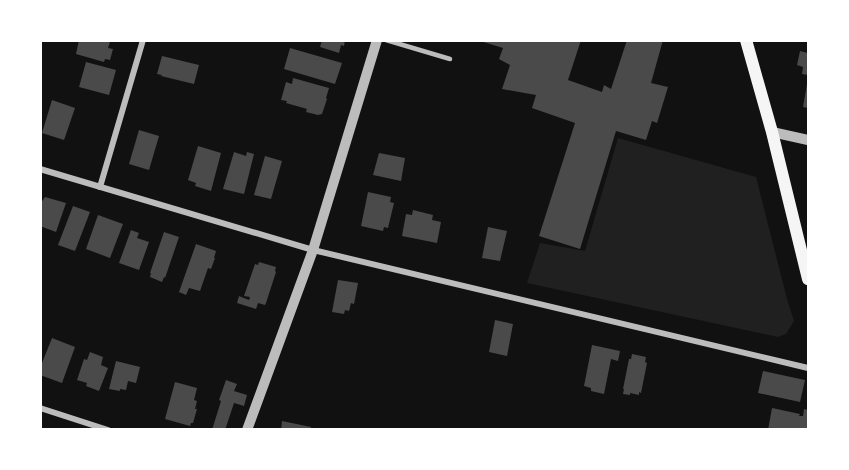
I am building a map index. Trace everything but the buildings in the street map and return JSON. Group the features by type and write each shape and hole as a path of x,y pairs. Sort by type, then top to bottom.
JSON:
{"main road":[{"path":"746,40 772,132 808,279"}],"street":[{"path":"100,187 143,40"},
{"path":"247,429 313,250 377,40"},
{"path":"772,132 808,140"},
{"path":"40,169 313,250 808,368"},
{"path":"40,408 108,429"}],"lane":[{"path":"386,40 450,59"}],"shaded area":[{"path":"618,138 756,177 794,321 786,334 778,337 527,283 540,243 585,251"}]}
